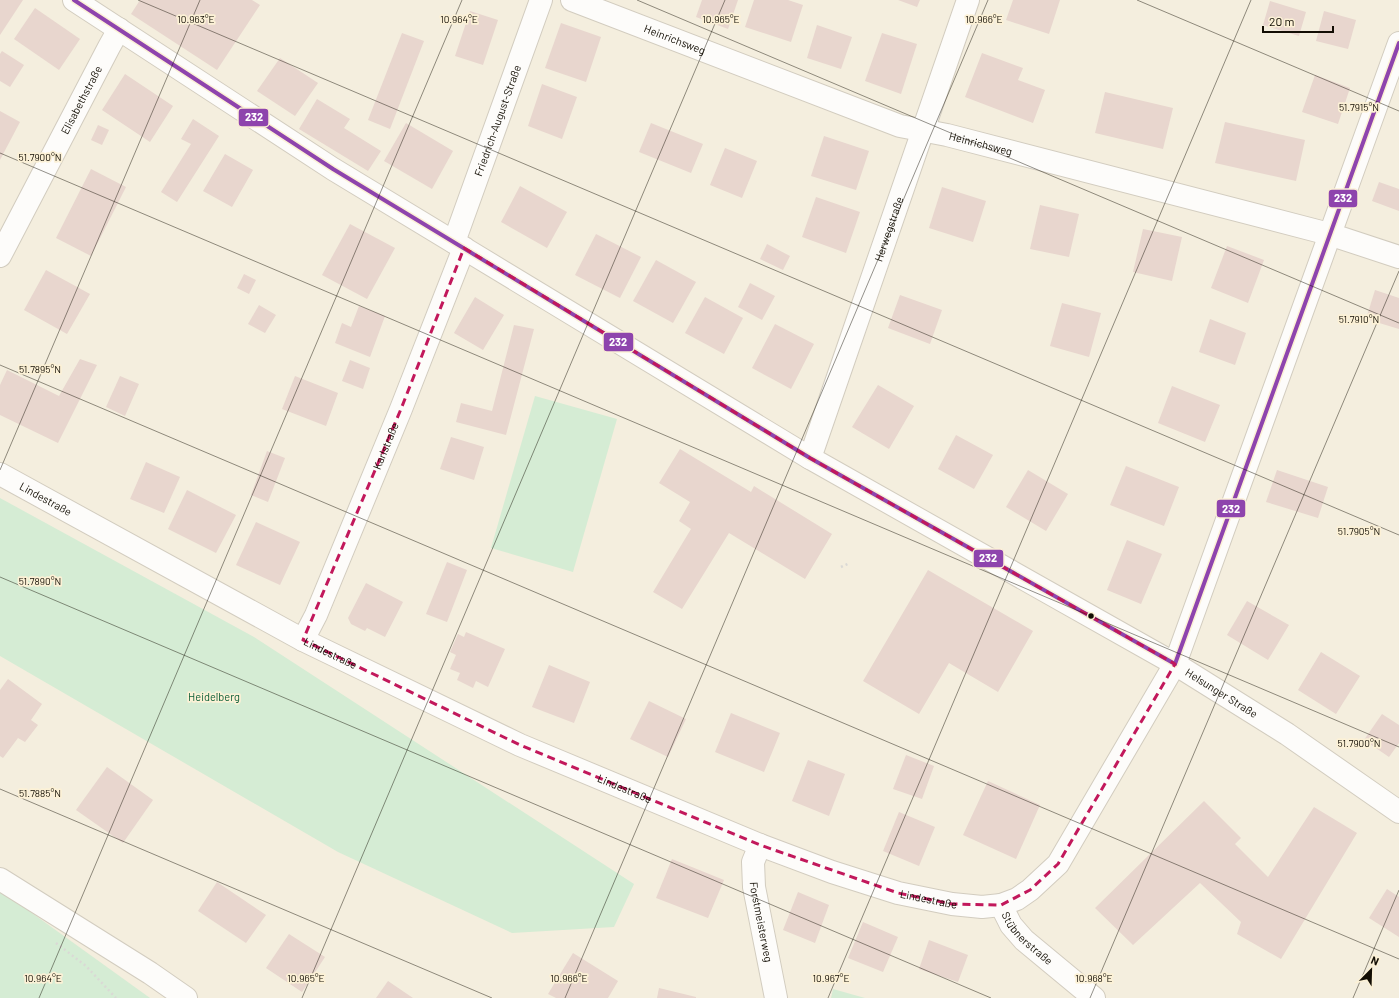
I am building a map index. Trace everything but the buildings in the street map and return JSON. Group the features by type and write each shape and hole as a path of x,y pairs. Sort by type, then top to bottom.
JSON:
{"street":[{"name":"Helsunger Straße","path":"74,0 333,169 810,458 1175,664 1287,734 1399,812"},
{"name":"Friedrich-August-Straße","path":"459,245 542,0"},
{"name":"Heinrichsweg","path":"572,0 900,126 947,135 1329,234 1399,257"},
{"name":"Herwegstraße","path":"810,458 968,0"},
{"name":"Elisabethstraße","path":"0,256 108,47 119,29"},
{"name":"Lindestraße","path":"0,474 303,640 520,746 760,846 832,872 898,893 952,904 982,907 1001,905 1017,899 1030,890 1058,864 1175,664 1399,43"},
{"name":"Karlstraße","path":"303,640 316,615 398,416 459,245"},
{"name":"Forstmeisterweg","path":"760,846 753,862 754,887 776,998"},
{"path":"0,880 150,973 186,998"},
{"name":"Stübnerstraße","path":"1001,905 1011,925 1024,940 1094,998"}],"path":[{"path":"841,567 850,563"},
{"path":"55,943 86,966 116,998"}],"highlighted area":[{"path":"464,248 810,458 1175,664 1058,864 1030,890 1001,905 952,904 898,893 760,845 520,745 303,640 401,409"}],"green space":[{"path":"535,396 617,419 573,572 491,548"},
{"name":"Heidelberg","path":"0,498 254,637 634,884 614,927 512,933 338,852 0,656"},
{"path":"0,890 150,998 0,998"},
{"path":"833,989 865,998 831,998"}],"transit line":[{"name":"232","path":"74,0 333,169 810,458 1175,664"},
{"name":"232","path":"1175,664 1399,43"}]}
